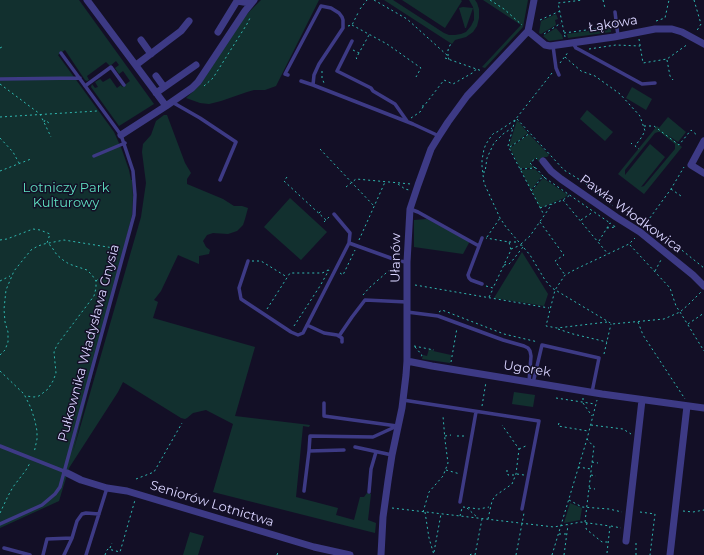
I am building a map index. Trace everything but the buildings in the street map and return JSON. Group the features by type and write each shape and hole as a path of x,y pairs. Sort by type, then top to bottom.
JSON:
{"street":[{"path":"534,0 526,29 546,45 553,46"},
{"path":"90,1 156,93 169,104"},
{"path":"121,135 169,104 198,82 252,2 238,1 218,32"},
{"path":"136,65 182,32 188,21"},
{"name":"Ułanów","path":"381,555 388,481 403,400 407,361 407,262 410,209 431,150 448,122 467,96 526,29"},
{"name":"Łąkowa","path":"553,46 655,29 672,29 682,32 704,44"},
{"path":"141,40 151,54"},
{"path":"156,93 196,65"},
{"path":"156,76 164,87"},
{"path":"702,139 691,165 704,173"},
{"name":"Pawła Włodkowica","path":"541,162 561,179 640,232 666,252 704,287"},
{"name":"Ugorek","path":"407,361 642,400 686,403 704,408"},
{"path":"626,541 642,400"},
{"path":"670,555 686,403"},
{"name":"Seniorów Lotnictwa","path":"66,472 81,480 107,488 127,491 314,547 350,555"}],"lane":[{"path":"288,75 285,74 321,6 331,8 339,13 343,20 342,28 318,64 314,75 313,85"},
{"path":"615,12 618,36"},
{"path":"352,42 337,71 371,88 373,91 395,104 407,121"},
{"path":"572,42 574,46 580,50 642,84 656,83"},
{"path":"553,46 556,68 559,75"},
{"name":"Pułkownika Władysława Gnysia","path":"0,524 42,505 55,494 60,487 66,472 134,215 136,195 133,171 125,143 121,135 61,53"},
{"path":"85,86 111,67 124,85"},
{"path":"0,79 80,78"},
{"path":"301,82 313,85 407,121 439,136"},
{"path":"169,104 200,118 236,142 220,180"},
{"path":"94,156 125,143"},
{"path":"410,209 479,246"},
{"path":"248,261 239,288 240,299 291,332 298,335 303,333 349,243 350,233 334,214"},
{"path":"482,238 468,275 468,278 471,280 482,284"},
{"path":"349,243 398,261 407,262"},
{"path":"339,336 365,300 407,302"},
{"path":"407,312 438,316 528,348 531,356 531,382"},
{"path":"307,325 324,333 337,335 342,338 342,342"},
{"path":"531,382 542,345 599,358 592,392"},
{"path":"403,400 540,421 522,509"},
{"path":"324,403 324,416 398,426"},
{"path":"460,502 476,412"},
{"path":"304,491 310,436 373,437 398,426"},
{"path":"0,446 66,472"},
{"path":"355,447 392,455"},
{"path":"309,451 344,450"},
{"path":"369,492 371,469 376,452"},
{"path":"86,555 107,488"},
{"path":"64,555 72,538 77,520 82,514 99,514"},
{"path":"42,555 47,540 72,538"},
{"path":"4,548 30,555"}],"path":[{"path":"352,25 359,10 367,0"},
{"path":"374,0 407,19 448,56"},
{"path":"490,0 516,19 526,29"},
{"path":"556,0 560,11 564,34 610,27"},
{"path":"558,3 583,0"},
{"path":"603,0 605,8"},
{"path":"655,29 655,22 665,18 669,0"},
{"path":"638,32 643,63 667,59 692,42 700,24 694,0"},
{"path":"540,20 560,11"},
{"path":"541,36 562,23"},
{"path":"342,28 352,25 387,44 421,68 416,77"},
{"path":"357,59 356,58 369,35"},
{"path":"449,60 448,50 452,44"},
{"path":"558,66 571,49 575,51 616,45 640,46"},
{"path":"349,48 359,53"},
{"path":"565,57 582,71 595,76 620,94 640,116 645,131 642,138 635,146 638,149"},
{"path":"445,58 482,71"},
{"path":"667,59 670,76 673,80"},
{"path":"407,121 420,112 444,80 454,84 474,72 476,69"},
{"path":"554,70 516,119 494,133 486,144 482,160 482,172 486,188 500,218 508,230 532,257 545,280 554,290 612,324 664,319 680,312 704,287"},
{"path":"0,84 40,114 50,137"},
{"path":"0,117 99,111"},
{"path":"516,119 508,146 544,216"},
{"path":"516,119 564,170 591,187 615,208"},
{"path":"44,122 45,120 49,123"},
{"path":"644,126 654,126 679,145 690,130 702,139"},
{"path":"482,172 485,172 487,158 494,143 503,134 513,128"},
{"path":"509,148 530,133"},
{"path":"0,138 13,152 19,164"},
{"path":"320,149 374,207"},
{"path":"541,162 536,158 530,163 543,176 616,227 607,228"},
{"path":"0,171 31,159"},
{"path":"519,169 535,168"},
{"path":"531,192 543,176"},
{"path":"287,178 284,181 326,220"},
{"path":"346,187 356,179 398,183 416,189"},
{"path":"335,270 343,275 385,182"},
{"path":"398,183 405,189 416,189"},
{"path":"671,189 681,196"},
{"path":"540,208 563,200 570,195"},
{"path":"563,200 608,254"},
{"path":"489,298 511,250 530,236 552,204"},
{"path":"319,213 322,210"},
{"path":"581,220 593,212"},
{"path":"324,222 334,214"},
{"path":"598,242 616,217"},
{"path":"487,238 500,218"},
{"path":"540,222 564,255 555,261 565,275"},
{"path":"647,222 704,268"},
{"path":"0,240 7,239 32,228 50,234 48,243"},
{"path":"482,238 519,242"},
{"path":"0,355 5,350 8,342 8,332 5,322 4,309 6,290 11,276 31,250 38,246 64,240 125,250"},
{"path":"509,242 511,250"},
{"path":"26,396 38,396 48,389 54,381 56,373 54,352 57,345 94,296 96,288 96,281 87,270 69,264 63,260 48,243"},
{"path":"629,244 670,288 676,306 704,350"},
{"path":"504,265 509,264 512,261 523,246"},
{"path":"655,271 666,252"},
{"path":"96,281 123,259"},
{"path":"248,261 261,261 287,277"},
{"path":"264,314 290,273 322,273 330,267 320,286 291,332"},
{"path":"0,281 11,276"},
{"path":"546,329 554,290 562,279"},
{"path":"407,284 550,309"},
{"path":"482,284 493,288"},
{"path":"434,316 442,310 504,334 536,342"},
{"path":"687,325 704,313"},
{"path":"557,328 608,322"},
{"path":"638,322 643,335 686,403"},
{"path":"449,369 457,323"},
{"path":"546,326 607,342"},
{"path":"412,343 421,354"},
{"path":"414,346 434,350"},
{"path":"421,360 422,348"},
{"path":"0,371 26,396 34,416 37,431 36,447 32,459 10,492 0,513"},
{"path":"481,413 487,375"},
{"path":"582,402 584,396"},
{"path":"556,398 596,404"},
{"path":"552,555 597,401"},
{"path":"582,402 593,418"},
{"path":"434,554 424,512 429,492 443,476 448,463 443,416"},
{"path":"136,479 154,472 182,423"},
{"path":"559,424 558,426 589,431"},
{"path":"488,519 490,506 495,496 512,484 516,475 519,449 502,425"},
{"path":"591,425 623,430 638,437"},
{"path":"444,436 451,436"},
{"path":"457,436 471,437"},
{"path":"587,439 593,446 598,446"},
{"path":"594,446 586,529 602,542 608,542"},
{"path":"592,462 598,463"},
{"path":"578,467 592,469"},
{"path":"446,470 465,475"},
{"path":"506,471 508,471 508,475 528,476"},
{"path":"591,475 596,476"},
{"path":"589,488 595,489"},
{"path":"110,549 120,552 137,494"},
{"path":"568,500 582,507 606,510 609,509 629,513"},
{"path":"460,516 462,506 479,509 490,506"},
{"path":"466,507 478,518"},
{"path":"392,508 554,527 586,522 627,529"},
{"path":"516,555 525,509 522,509"},
{"path":"675,510 693,512 704,510"},
{"path":"640,512 655,514 650,555"},
{"path":"434,554 441,514"},
{"path":"470,555 475,555 482,519"},
{"path":"564,555 568,525"},
{"path":"609,555 607,553 610,526"},
{"path":"558,534 567,534"},
{"path":"105,555 107,550 110,549 112,542"},
{"path":"636,543 636,555"}],"green space":[{"name":"Lotniczy Park Kulturowy","path":"0,0 79,0 154,104 119,126 91,87 92,84 95,88 98,87 95,82 100,79 103,82 110,78 117,88 121,85 122,87 130,81 123,71 119,74 115,68 119,65 116,61 110,66 106,62 87,76 89,80 87,81 65,50 58,55 114,132 132,180 133,197 132,215 73,452 141,217 146,183 142,152 143,144 151,135 156,121 164,115 167,115 185,163 191,173 187,179 187,184 223,199 234,206 248,208 243,225 237,231 228,234 213,233 207,235 203,241 206,247 210,250 209,254 199,256 199,264 178,255 161,291 154,300 158,302 153,318 255,347 235,416 310,425 309,427 303,426 296,497 338,508 336,515 354,520 360,497 364,497 367,493 371,494 368,520 376,523 375,533 213,492 233,424 206,410 193,413 185,419 181,418 123,382 69,468 59,501 0,528"},
{"path":"261,0 319,0 276,86 265,90 254,90 209,104 200,103 186,98 199,86 243,18"},
{"path":"384,0 393,0 449,35 466,32 471,26 474,20 474,13 473,7 469,0 475,0 477,3 479,18 477,26 473,32 466,37 455,40 452,44"},
{"path":"402,0 461,0 462,1 445,28"},
{"path":"483,0 528,0 523,27 485,68 482,67 521,25"},
{"path":"459,8 473,8 466,28"},
{"path":"556,14 558,19 555,20 556,25 541,34 539,33 541,21"},
{"path":"556,28 562,35 563,39 549,41 543,36"},
{"path":"609,28 611,29 611,32 568,38 567,34"},
{"path":"632,87 652,99 646,110 626,98"},
{"path":"587,110 613,132 605,141 580,119"},
{"path":"668,117 686,132 678,142 666,134 682,147 644,194 618,174 657,126 659,128","holes":["660,132 675,144 675,149 644,186 641,187 665,157 650,144 625,175 625,170 655,133"]},
{"path":"517,120 528,133 510,147 509,146"},
{"path":"529,134 549,155 544,157 539,162 536,158 530,163 534,168 520,168 510,148"},
{"path":"535,169 542,176 531,190 521,170"},
{"path":"543,178 568,195 540,208 532,191"},
{"path":"290,198 327,232 301,260 264,227"},
{"path":"427,219 470,241 463,254 414,247 414,220"},
{"path":"522,252 548,294 544,306 494,298"},
{"path":"429,349 451,355 450,363 422,359 423,355 427,356"},
{"path":"514,392 535,395 533,407 512,404"},
{"path":"570,503 582,508 580,520 564,523"},
{"path":"190,532 204,536 198,555 183,555"}]}
